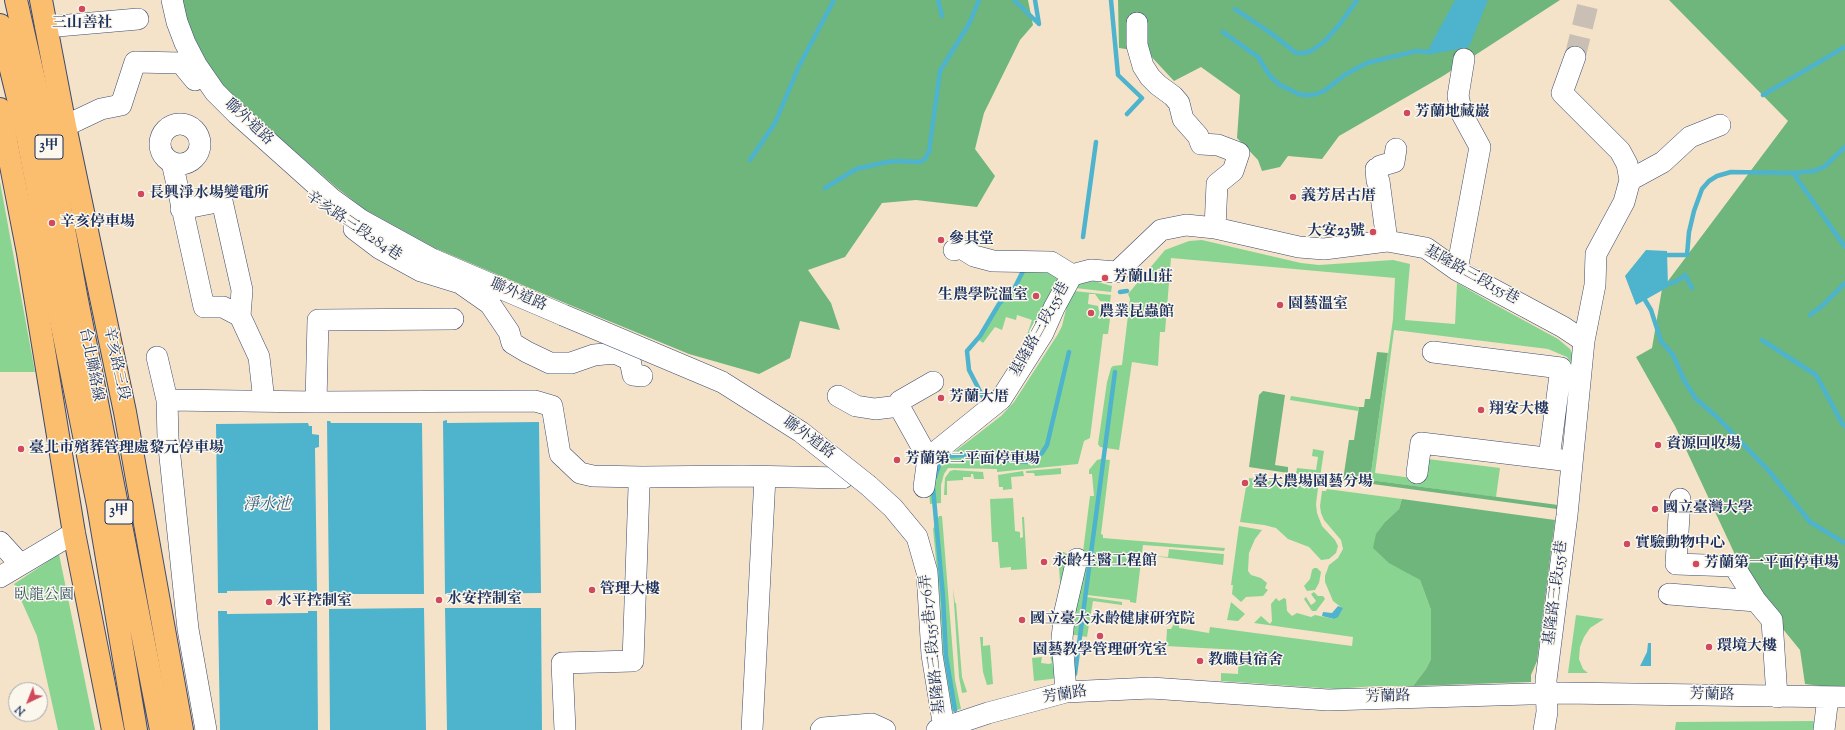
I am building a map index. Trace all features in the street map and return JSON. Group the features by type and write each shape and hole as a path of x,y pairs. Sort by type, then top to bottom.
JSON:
{"main road":[{"name":"台北聯絡線","path":"16,0 48,141 66,295 98,505 136,730"},
{"name":"辛亥路三段","path":"41,0 65,126 125,412 182,730"},
{"name":"台北聯絡線","path":"0,25 66,295 161,730"},
{"path":"0,109 28,253 74,533 113,730"}],"street":[{"name":"聯外道路","path":"172,0 177,22 185,43 197,66 215,92 237,114 332,199 361,220 432,259 570,316 722,382 801,432 869,486 892,508 917,537"},
{"path":"46,27 138,19"},
{"path":"1137,23 1137,45 1143,66 1150,77 1173,96 1179,103 1183,119 1198,136 1201,144 1218,145 1239,153 1233,171 1217,184 1215,228"},
{"path":"1575,57 1562,93 1620,151 1627,164 1630,180 1624,202 1596,254 1595,285 1584,341"},
{"path":"1457,270 1480,147 1462,114 1458,96 1464,59"},
{"path":"65,126 101,109 121,105 135,62 181,63 195,80"},
{"path":"1630,180 1663,162 1690,137 1720,125"},
{"name":"辛亥路三段284巷","path":"250,138 302,192 379,248 421,271 460,283 490,304 509,332 512,343 527,352 550,363 571,363 622,346"},
{"path":"1387,241 1376,169 1380,168 1380,166 1394,162 1396,149"},
{"path":"172,162 181,209 204,307 223,307 240,316"},
{"path":"181,209 222,202 242,290 240,316 259,357 264,401"},
{"name":"基隆路三段155巷","path":"928,458 1001,399 1043,333 1054,308 1072,275 1091,270 1117,272 1161,230 1186,225 1215,228 1299,248 1324,249 1387,241 1426,248 1457,270 1563,327 1584,341 1573,461 1546,680 1547,693 1544,730"},
{"path":"954,250 961,248 974,256 993,261 1051,262 1072,275"},
{"path":"570,316 602,328 622,346 630,360 633,375 642,376"},
{"path":"316,402 318,320 452,319"},
{"path":"1433,352 1561,368 1549,458"},
{"path":"157,357 167,400 168,438 188,629 206,730"},
{"path":"924,487 928,458 899,406 900,401 933,382"},
{"path":"838,396 856,406 875,408 899,406"},
{"path":"167,400 316,402 535,401 552,406 560,454 580,473 593,476 642,477 743,476 843,478"},
{"path":"1417,473 1421,443 1573,461"},
{"path":"565,730 562,663 633,661 639,487 642,477"},
{"path":"752,730 765,477"},
{"path":"1680,499 1676,564 1734,566 1756,601 1772,620 1777,697"},
{"path":"0,542 7,568 74,533"},
{"name":"基隆路三段155巷176弄","path":"917,537 927,572 932,655 940,729"},
{"path":"1066,692 1062,638 1065,611 1077,559"},
{"path":"1669,594 1756,601"},
{"name":"芳蘭路","path":"940,729 988,713 1066,692 1151,688 1328,700 1547,693 1836,697"},
{"path":"1824,730 1836,697"},
{"path":"821,730 823,728 872,724 885,730"}],"green space":[{"path":"182,0 1028,0 1033,25 1020,40 984,113 975,149 995,176 977,207 916,200 882,203 845,257 808,270 831,303 840,330 800,321 790,358 759,374 689,354 565,303 437,249 364,209 337,188 234,98 216,77 200,51 188,23"},
{"path":"1118,0 1560,0 1443,76 1339,136 1322,159 1288,156 1280,167 1262,171 1258,160 1237,138 1240,95 1201,67 1174,81 1147,52 1119,48"},
{"path":"1669,0 1845,0 1845,689 1805,684 1800,650 1752,591 1675,426 1636,357 1652,348 1662,289 1788,121"},
{"path":"0,182 35,372 0,372"},
{"path":"1202,240 1301,263 1319,265 1393,260 1410,264 1405,320 1455,324 1457,283 1558,339 1570,349 1574,357 1574,367 1567,357 1548,349 1394,330 1375,473 1412,478 1428,459 1500,468 1496,497 1370,480 1393,319 1395,278 1171,258 1165,332 1160,332 1158,366 1132,362 1119,450 1100,447 1098,444 1107,382 1111,368 1113,366 1122,365 1130,299 1128,294 1165,250 1189,241"},
{"path":"1028,269 1064,276 1030,347 1023,343 1032,320 1017,315 1016,320 1006,317 1002,330 995,327 983,343 978,339 988,322 1000,304 1016,287 1024,272"},
{"path":"1094,281 1112,286 1111,292 1075,288 1074,291 1111,295 1110,302 1100,301 1095,294 1089,294 1088,304 1098,306 1099,311 1106,313 1105,318 1110,319 1108,334 1103,334 1090,438 1084,441 1078,464 997,472 997,469 948,468 944,474 941,485 941,503 930,504 929,490 938,458 954,452 1001,416 1014,402 1062,326 1072,285"},
{"path":"1377,352 1388,353 1370,480 1558,505 1557,509 1343,480 1349,440 1354,440 1359,407 1364,407 1365,399 1370,399"},
{"path":"1263,391 1285,395 1275,465 1288,467 1288,473 1249,467 1259,395"},
{"path":"1291,396 1359,407 1358,411 1290,400"},
{"path":"1313,449 1324,451 1320,477 1296,474 1297,468 1316,470 1318,457 1312,456"},
{"path":"1097,460 1110,460 1101,534 1103,535 1103,538 1225,548 1224,551 1143,545 1136,603 1130,602 1130,600 1087,595 1087,597 1122,602 1122,605 1093,601 1087,637 1069,634 1081,568 1090,496 1094,496 1092,474 1089,474 1089,470"},
{"path":"1061,468 1061,474 1035,476 1034,473 1026,473 1026,471"},
{"path":"950,471 983,472 984,479 974,479 973,474 971,474 971,477 963,477 963,480 947,481 947,495 944,495 945,478"},
{"path":"1023,471 1024,476 1011,477 1012,489 1003,490 1003,487 999,487 998,475"},
{"path":"1249,478 1318,488 1316,504 1317,513 1322,526 1335,540 1338,546 1336,553 1329,559 1321,560 1309,547 1288,539 1276,528 1240,522 1247,481 1249,481"},
{"path":"1327,489 1402,499 1399,509 1386,521 1405,571 1420,580 1431,610 1431,659 1426,669 1413,686 1376,686 1336,689 1221,681 1221,673 1238,674 1239,650 1166,646 1167,629 1171,629 1175,622 1179,622 1179,628 1209,633 1210,627 1352,646 1353,637 1254,623 1261,616 1270,624 1272,621 1271,604 1276,598 1279,601 1284,598 1286,599 1287,611 1292,616 1297,613 1311,617 1315,615 1334,619 1342,608 1333,601 1325,582 1325,576 1329,565 1338,558 1343,549 1341,540 1324,520 1321,513 1320,506 1322,491 1326,491"},
{"path":"1013,498 1015,531 1020,532 1020,538 1023,537 1022,517 1024,517 1027,569 1011,570 1011,567 1000,568 998,542 992,542 990,499"},
{"path":"1402,499 1555,520 1537,661 1531,675 1531,682 1413,686 1426,669 1431,659 1431,610 1420,580 1389,563 1373,548 1376,534 1386,521 1399,509"},
{"path":"939,516 942,516 955,680 961,709 952,711 943,655 940,601 933,529"},
{"path":"1239,526 1262,530 1255,539 1249,553 1248,571 1251,575 1261,578 1267,583 1265,588 1268,590 1263,596 1246,597 1241,602 1232,594 1233,585 1231,585"},
{"path":"1169,549 1224,554 1223,565 1153,556 1168,557"},
{"path":"1058,552 1064,552 1071,557 1061,597"},
{"name":"臥龍公園","path":"59,554 95,730 58,730 37,636 14,584"},
{"path":"1314,568 1317,568 1321,572 1319,583 1315,590 1307,591 1304,586 1310,579"},
{"path":"953,588 956,603 962,677 967,692 962,693 959,677"},
{"path":"1314,592 1318,596 1323,596 1325,599 1316,611 1312,611 1304,599 1306,597 1311,605 1314,603 1316,601 1311,594"},
{"path":"1231,602 1245,614 1238,621 1227,620"},
{"path":"1576,615 1604,619 1590,628 1580,647 1579,659 1583,669 1588,673 1568,673"},
{"path":"980,637 983,637 983,646 990,645 993,684 987,685 983,672"},
{"path":"1050,656 1057,656 1059,678 1034,681 1032,658 1042,657 1041,663 1049,664 1052,663"},
{"path":"1814,721 1813,730 1675,730 1676,722"}],"water":[{"path":"1455,0 1488,0 1469,47 1427,55 1428,50"},
{"path":"1646,250 1667,251 1668,287 1636,305 1625,276"},
{"path":"447,420 447,423 539,422 541,593 445,594 443,421"},
{"name":"淨水池","path":"327,421 330,421 331,423 422,423 424,594 329,594"},
{"name":"淨水池","path":"308,423 309,426 312,426 312,434 319,435 319,447 315,448 317,592 308,592 308,590 227,591 227,593 218,593 216,424"},
{"path":"1338,606 1343,608 1338,617 1334,619 1322,616 1323,612 1332,613"},
{"path":"424,608 426,730 330,730 329,609"},
{"path":"445,608 541,608 542,730 447,730"},
{"path":"218,611 227,611 227,614 308,613 308,611 317,611 318,730 220,730"},
{"path":"1648,643 1651,643 1651,666 1640,666 1647,652"}],"waterway":[{"path":"750,160 775,123 799,66 834,0"},
{"path":"938,0 942,16"},
{"path":"825,188 856,169 887,162 919,162 924,160 929,152 940,71 969,24 979,0"},
{"path":"1014,0 1038,23"},
{"path":"1035,0 1039,24"},
{"path":"1111,0 1118,75 1142,98 1127,114"},
{"path":"1235,9 1272,34 1296,53 1304,53 1311,51 1324,42 1340,24 1357,0"},
{"path":"1223,32 1258,57 1270,76 1280,85 1301,95 1313,95 1324,91 1346,74 1367,63 1416,51 1428,52"},
{"path":"1763,95 1845,47"},
{"path":"1083,237 1096,142"},
{"path":"1793,173 1814,171 1824,167 1845,147"},
{"path":"1667,255 1687,255 1689,232 1694,211 1702,189 1709,181 1717,176 1731,172 1793,173 1845,247"},
{"path":"986,403 969,370 967,351 980,336 999,304 1015,287 1023,271 1026,269"},
{"path":"1668,284 1677,281 1685,275 1692,288"},
{"path":"1810,315 1822,306 1845,283"},
{"path":"1120,292 1127,291"},
{"path":"1645,300 1651,310 1661,341 1673,355 1684,380 1696,399 1716,416 1769,471 1810,522 1845,543"},
{"path":"1762,340 1816,375 1845,426"},
{"path":"935,477 941,460 951,456 961,455 1027,462 1033,460 1042,453 1047,445 1069,352"},
{"path":"1075,674 1115,372"},
{"path":"933,488 943,596 946,656 955,710"}],"tunnel":[{"path":"1575,57 1589,0"}],"place":[{"name":"三山善社","path":"82,9"},
{"name":"芳蘭地藏巖","path":"1407,113"},
{"name":"長興淨水場變電所","path":"141,194"},
{"name":"義芳居古厝","path":"1293,197"},
{"name":"辛亥停車場","path":"52,223"},
{"name":"大安23號","path":"1373,232"},
{"name":"參其堂","path":"941,240"},
{"name":"芳蘭山莊","path":"1105,278"},
{"name":"生農學院溫室","path":"1036,296"},
{"name":"園藝溫室","path":"1280,305"},
{"name":"農業昆蟲館","path":"1091,313"},
{"name":"芳蘭大厝","path":"941,398"},
{"name":"翔安大樓","path":"1481,410"},
{"name":"資源回收場","path":"1658,445"},
{"name":"臺北市殯葬管理處黎元停車場","path":"21,449"},
{"name":"芳蘭第二平面停車場","path":"897,460"},
{"name":"臺大農場園藝分場","path":"1245,483"},
{"name":"國立臺灣大學","path":"1655,509"},
{"name":"實驗動物中心","path":"1627,544"},
{"name":"永齡生醫工程館","path":"1044,562"},
{"name":"芳蘭第一平面停車場","path":"1696,564"},
{"name":"管理大樓","path":"592,590"},
{"name":"水安控制室","path":"439,600"},
{"name":"水平控制室","path":"269,602"},
{"name":"國立臺大永齡健康研究院","path":"1022,620"},
{"name":"園藝教學管理研究室","path":"1100,636"},
{"name":"環境大樓","path":"1709,647"},
{"name":"教職員宿舍","path":"1200,661"}]}
